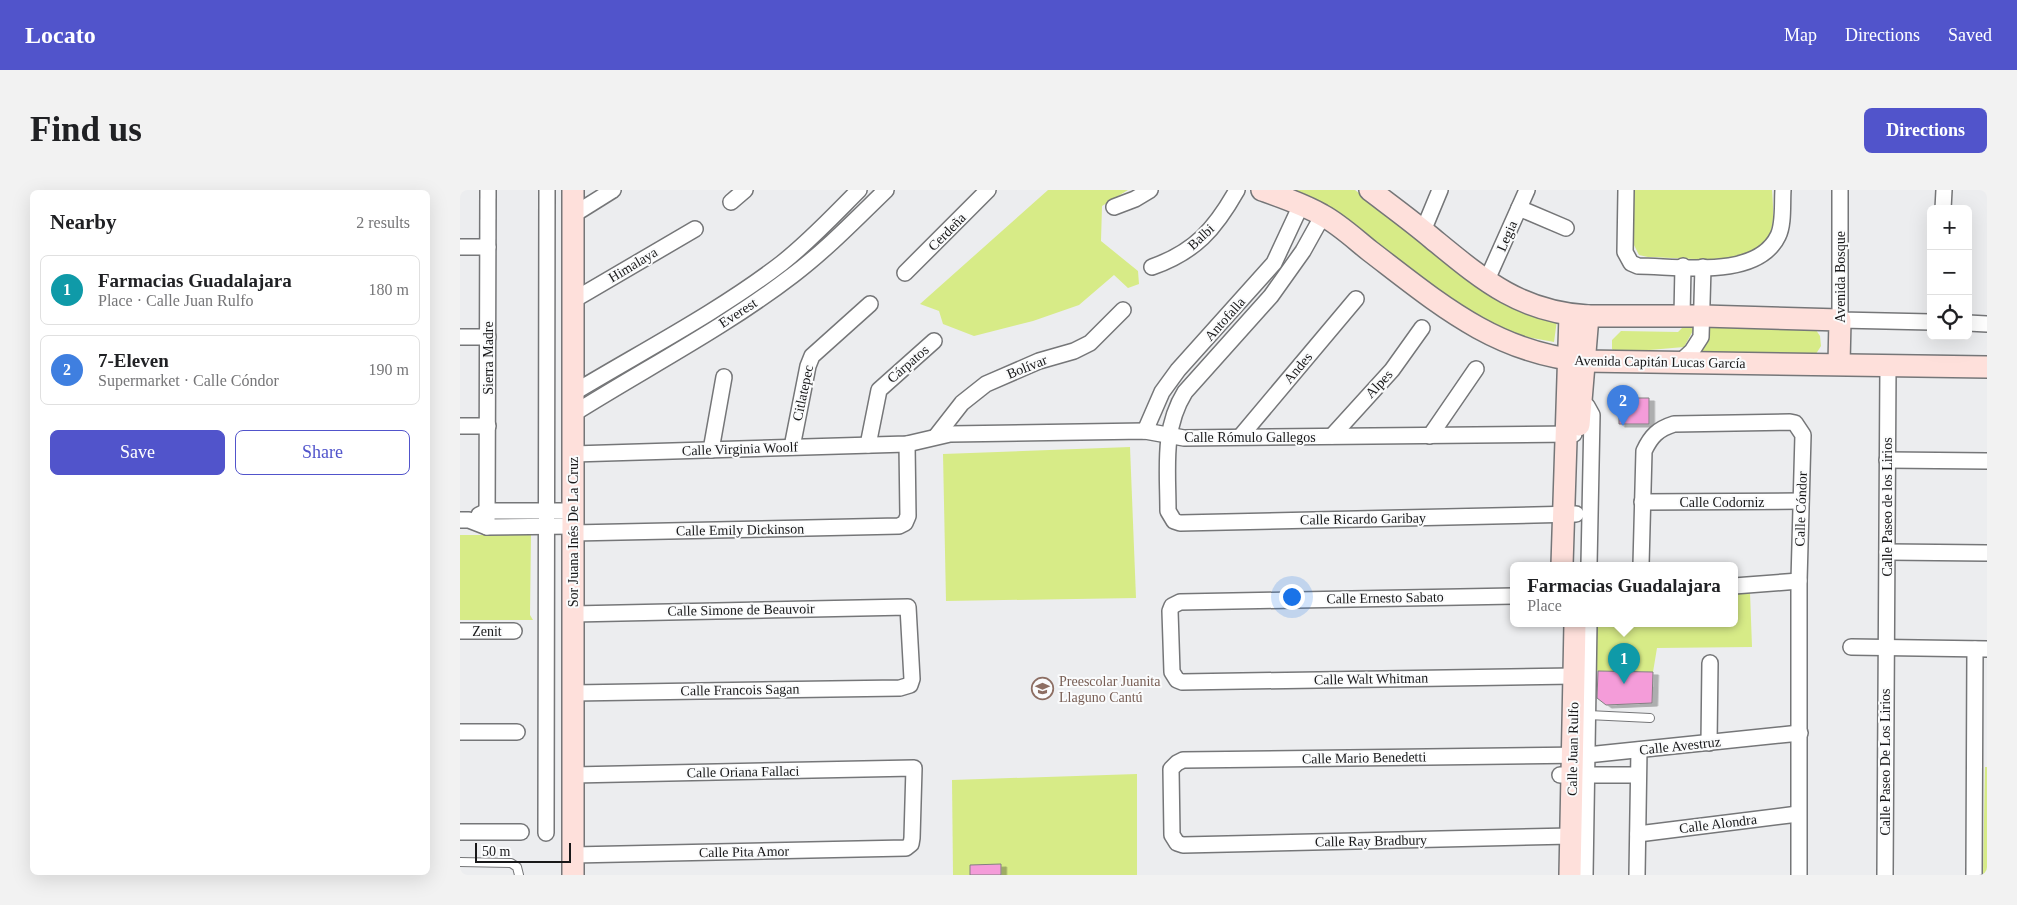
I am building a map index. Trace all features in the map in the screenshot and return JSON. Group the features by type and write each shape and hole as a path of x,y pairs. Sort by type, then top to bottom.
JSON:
{"street":[{"name":"Sierra Madre","path":"487,527 488,190"},
{"name":"Sor Juana Inés De La Cruz","path":"546,833 547,190"},
{"name":"Sor Juana Inés De La Cruz","path":"573,190 573,865"},
{"path":"574,215 613,190"},
{"path":"732,202 744,190"},
{"name":"Everest","path":"573,403 782,263 809,240 859,190"},
{"name":"Everest","path":"573,403 686,346 792,276 820,254 886,190"},
{"name":"Cerdeña","path":"905,273 988,190"},
{"path":"1114,207 1135,199 1150,190"},
{"name":"Balbi","path":"1152,267 1171,260 1194,246 1212,229 1237,190"},
{"name":"Avenida Capitán Lucas García","path":"1262,190 1323,215 1432,298 1491,336 1513,346 1576,360 1987,368"},
{"path":"1370,190 1423,230 1486,282 1522,302 1579,316 1693,316 1927,322"},
{"path":"1423,230 1440,190"},
{"name":"Legia","path":"1486,282 1527,190"},
{"path":"1626,190 1625,252 1627,258 1638,266 1703,267 1737,265 1757,259 1764,254 1781,229 1783,190"},
{"name":"Avenida Bosque","path":"1839,364 1840,190"},
{"path":"1943,205 1944,190"},
{"name":"Antofalla","path":"1145,431 1162,392 1178,370 1274,263 1301,205"},
{"path":"1519,208 1566,228"},
{"name":"Antofalla","path":"1168,511 1168,434 1177,405 1185,392 1272,296 1303,251 1323,215"},
{"name":"Himalaya","path":"572,301 695,229"},
{"path":"460,247 488,247"},
{"path":"1679,363 1692,351 1701,337 1693,316 1684,266"},
{"path":"1693,316 1703,267"},
{"name":"Andes","path":"1240,437 1356,299"},
{"name":"Citlatepec","path":"792,447 808,366 812,356 870,304"},
{"name":"Bolívar","path":"937,435 962,403 986,384 1039,361 1074,351 1090,343 1123,310"},
{"path":"1576,562 1570,514 1571,434 1579,316"},
{"path":"1972,323 1987,324"},
{"name":"Alpes","path":"1332,436 1392,370 1422,328"},
{"path":"460,337 488,337"},
{"name":"Cárpatos","path":"868,445 880,390 934,341"},
{"name":"Calle Paseo de los Lirios","path":"1885,648 1888,366"},
{"path":"1430,436 1476,369"},
{"path":"712,450 724,377"},
{"path":"1573,399 1587,406 1592,415 1590,562"},
{"name":"Calle Cóndor","path":"1641,562 1644,451 1649,439 1664,427 1674,424 1796,423 1803,435 1799,581 1800,733 1798,814 1800,875"},
{"path":"460,426 488,426"},
{"name":"Calle Rómulo Gallegos","path":"907,444 937,435 1145,431 1184,438 1571,434"},
{"name":"Calle Emily Dickinson","path":"546,518 573,523 899,526 906,523 908,516 907,444"},
{"name":"Calle Virginia Woolf","path":"573,454 907,444"},
{"path":"1887,460 1987,461"},
{"name":"Calle Codorniz","path":"1642,502 1802,501"},
{"path":"464,520 487,511 546,518"},
{"name":"Calle Ricardo Garibay","path":"1168,511 1174,521 1180,523 1570,514"},
{"path":"1562,562 1570,514"},
{"path":"464,520 487,527 546,518"},
{"path":"1887,552 1987,553"},
{"path":"1738,586 1799,581"},
{"name":"Calle Ernesto Sabato","path":"1182,682 1174,677 1172,672 1170,611 1172,606 1180,602 1510,596"},
{"name":"Calle Simone de Beauvoir","path":"573,614 908,607 912,679 906,686"},
{"name":"Calle Juan Rulfo","path":"1561,627 1573,765 1585,875"},
{"name":"Calle Juan Rulfo","path":"1567,676 1574,627"},
{"name":"Calle Juan Rulfo","path":"1558,875 1565,836 1573,765 1588,715 1589,627"},
{"name":"Zenit","path":"460,631 514,631"},
{"path":"1851,647 1981,649 1974,875"},
{"name":"Calle Paseo De Los Lirios","path":"1885,648 1885,875"},
{"path":"1709,743 1710,663"},
{"name":"Calle Walt Whitman","path":"1182,682 1567,676"},
{"name":"Calle Francois Sagan","path":"573,693 906,686"},
{"path":"460,732 517,732"},
{"name":"Calle Avestruz","path":"1573,765 1639,750 1800,733"},
{"path":"1638,875 1639,750"},
{"name":"Calle Mario Benedetti","path":"1183,845 1177,843 1172,835 1171,770 1177,763 1183,760 1573,765"},
{"name":"Calle Avestruz","path":"1573,765 1638,775"},
{"name":"Calle Oriana Fallaci","path":"573,775 914,768 912,842"},
{"name":"Calle Alondra","path":"1638,834 1798,814"},
{"path":"460,832 521,832"},
{"name":"Calle Juan Rulfo","path":"1565,836 1570,875"},
{"name":"Calle Ray Bradbury","path":"1183,845 1565,836"},
{"name":"Calle Pita Amor","path":"573,865 906,848 912,842"}],"lane":[{"path":"1588,715 1650,718"},
{"path":"460,862 511,863 517,866 519,875"}],"green space":[{"path":"1048,190 1128,190 1102,206 1101,241 1138,271 1139,284 1128,288 1114,275 1079,305 1033,321 974,336 943,324 939,311 920,304"},
{"path":"1281,190 1355,190 1442,256 1557,320 1554,342 1500,332"},
{"path":"1634,190 1772,190 1773,218 1771,231 1765,243 1756,250 1728,258 1693,259 1639,255 1633,243"},
{"path":"1685,325 1694,329 1684,347 1638,351 1632,356 1619,356 1612,349 1612,340 1621,331 1678,332"},
{"path":"1709,325 1814,327 1820,336 1821,346 1814,357 1696,356 1708,340"},
{"path":"1130,447 1136,598 946,601 943,454"},
{"path":"460,535 531,535 530,615 533,620 460,620"},
{"path":"1750,592 1752,647 1657,648 1653,672 1596,671 1596,627 1738,627 1738,594"},
{"path":"1985,767 1987,767 1987,875 1983,875"},
{"path":"1137,774 1137,875 953,875 952,780"}],"building":[{"path":"1627,398 1649,398 1649,424 1619,424 1619,405"},
{"path":"1598,671 1653,672 1652,703 1606,705 1597,698"},
{"path":"1001,864 1001,875 970,875 970,865"}],"place":[{"name":"7-Eleven","path":"1623,426"},
{"name":"Farmacias Guadalajara","path":"1624,684"},
{"name":"Preescolar Juanita Llaguno Cantú","path":"1043,689"}]}
